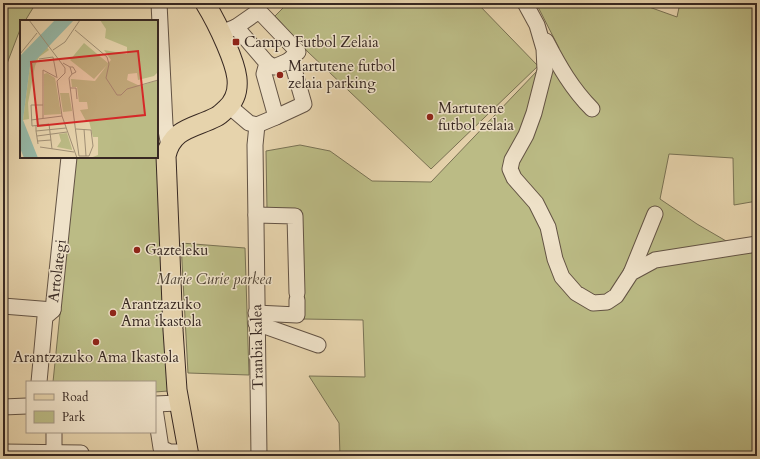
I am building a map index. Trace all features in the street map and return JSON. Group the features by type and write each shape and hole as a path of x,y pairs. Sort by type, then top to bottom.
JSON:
{"main road":[{"path":"189,454 178,402 169,254 166,156 169,146 181,132 218,116 229,106 236,90 237,79 229,30 205,3"}],"street":[{"path":"159,3 161,122 169,146"},
{"path":"525,3 565,76 578,95 592,109"},
{"path":"259,11 298,52 288,61 274,67 267,63 229,30 259,11"},
{"path":"537,25 544,49 545,70 534,112 526,135 512,160 510,169 514,178 536,203 548,227 555,259 562,277 576,293 593,303 608,302 616,296 632,273 655,214"},
{"path":"229,106 249,123 257,125 304,104 293,66 288,61"},
{"path":"267,63 264,74 276,117"},
{"name":"Tranbia kalea","path":"257,125 255,145 256,318 259,456"},
{"name":"Artolategi","path":"39,381 45,317 53,310 69,158"},
{"path":"256,215 295,216 297,296 297,315 256,318"},
{"path":"632,273 655,260 757,244"},
{"path":"3,306 53,310"},
{"path":"256,318 318,345"},
{"path":"156,404 178,402"},
{"path":"3,407 26,406"},
{"path":"156,416 161,448 170,452 189,454"},
{"path":"54,433 54,453"},
{"path":"3,452 81,453 81,456"}],"green space":[{"path":"7,3 36,3 26,20 20,20 20,30 3,74 3,8"},
{"name":"Martutene futbol zelaia","path":"288,3 477,3 538,66 431,169 308,52 275,16"},
{"path":"536,3 638,3 677,17 680,3 757,3 757,201 734,205 733,158 669,154 660,199 697,224 745,252 757,249 757,456 340,456 339,423 309,376 365,377 363,320 303,319 301,210 267,209 266,151 300,145 330,151 372,181 431,182 559,48"},
{"name":"Arantzazuko Ama ikastola","path":"158,152 168,391 156,392 156,381 53,381 76,158 158,158"},
{"name":"Marie Curie parkea","path":"181,243 245,248 249,375 188,373"}],"place":[{"name":"Campo Futbol Zelaia","path":"236,42"},
{"name":"Martutene futbol zelaia parking","path":"280,75"},
{"name":"Martutene futbol zelaia","path":"430,117"},
{"name":"Gazteleku","path":"137,250"},
{"name":"Arantzazuko Ama ikastola","path":"113,313"},
{"name":"Arantzazuko Ama Ikastola","path":"96,342"}]}
